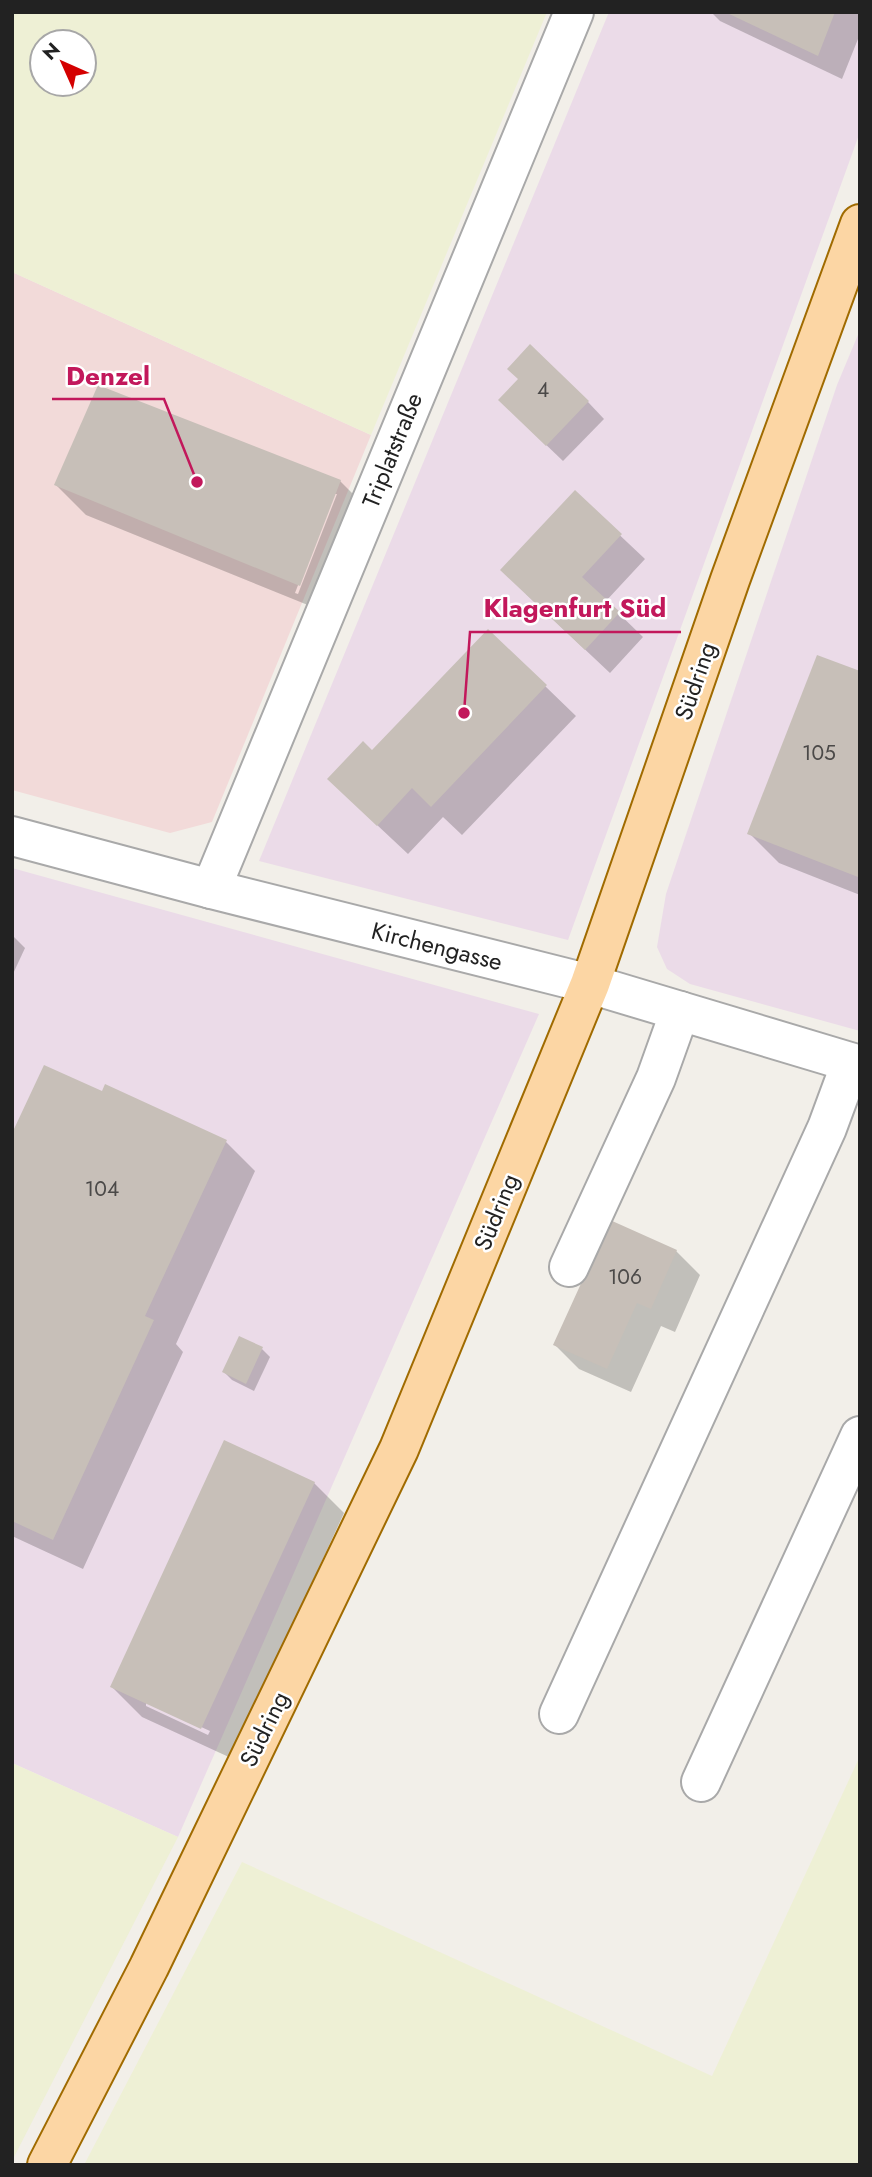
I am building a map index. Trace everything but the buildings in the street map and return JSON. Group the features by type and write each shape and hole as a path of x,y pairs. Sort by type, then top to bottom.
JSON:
{"main road":[{"name":"Südring","path":"47,2165 149,1967 399,1449 590,984 730,580 860,224"}],"street":[{"name":"Triplatstraße","path":"211,889 574,12"},
{"name":"Kirchengasse","path":"12,836 590,984 856,1064"},
{"path":"569,1267 656,1078 680,1011"},
{"path":"559,1714 856,1064"},
{"path":"701,1782 860,1436"}],"shaded area":[{"path":"609,12 860,12 860,132 568,940 259,861"},
{"path":"12,272 371,435 212,822 170,833 12,790"},
{"path":"860,330 860,1031 690,984 667,969 657,947 666,894 837,385"},
{"path":"12,868 539,1014 178,1837 12,1763"}],"green space":[{"path":"12,12 547,12 371,435 12,272"},
{"path":"860,1756 860,2165 84,2165 242,1862 712,2076"},
{"path":"12,1763 178,1837 12,2161"}],"place":[{"name":"Denzel","path":"197,482"},
{"name":"Klagenfurt Süd","path":"464,713"}]}
